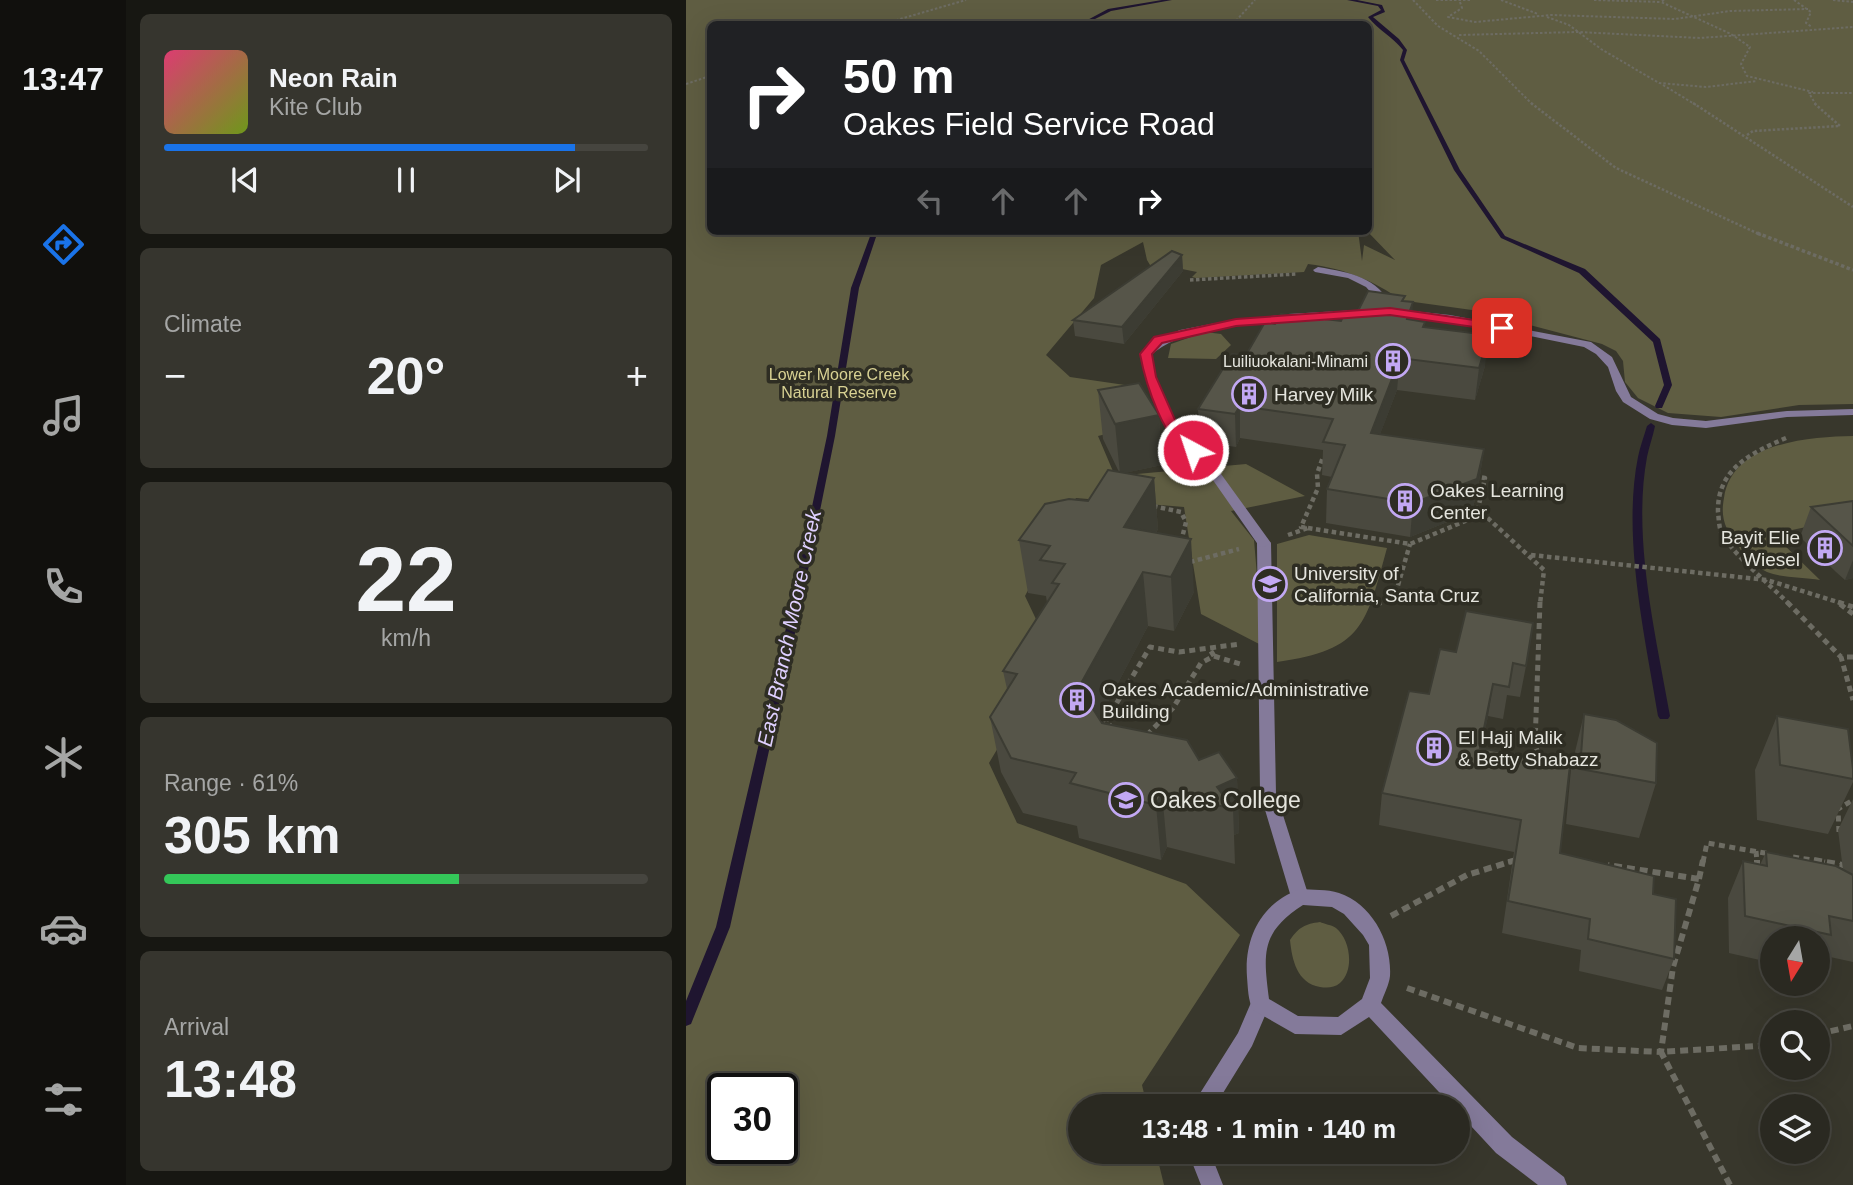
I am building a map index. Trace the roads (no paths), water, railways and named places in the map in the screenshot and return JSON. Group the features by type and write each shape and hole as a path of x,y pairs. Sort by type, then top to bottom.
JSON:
{"street":[{"path":"1318,270 1347,275 1368,284 1382,293 1390,312"},
{"path":"1300,897 1268,793 1264,543 1212,470 1173,430 1150,377 1146,354 1158,340 1196,329 1300,317 1390,312 1564,339 1605,352 1612,360 1619,388 1627,401 1668,421 1729,425 1775,415 1853,412"},
{"path":"1475,360 1502,328"},
{"path":"1211,1094 1245,1040 1260,1004 1255,965 1258,938 1273,912 1300,897 1335,898 1351,908 1370,929 1378,945 1380,978 1370,1004 1341,1026 1295,1025 1260,1004"},
{"path":"1370,1004 1504,1145 1556,1185"},
{"path":"1204,1164 1212,1185"}],"waterway":[{"name":"East Branch Moore Creek","path":"1088,21 1110,10 1170,0"},
{"path":"1349,0 1380,5 1383,11 1370,17 1398,40 1405,50 1402,60 1457,170 1503,237 1582,271 1657,341 1668,385 1659,406"},
{"name":"East Branch Moore Creek","path":"686,1019 723,927 794,615 831,436 855,288 874,235"},
{"path":"1651,426 1642,458 1639,531 1646,609 1664,716"}],"place":[{"name":"Luiliuokalani-Minami","path":"1393,361"},
{"name":"Harvey Milk","path":"1249,394"},
{"name":"Oakes Learning Center","path":"1405,501"},
{"name":"Bayit Elie Wiesel","path":"1825,548"},
{"name":"University of California, Santa Cruz","path":"1270,584"},
{"name":"Oakes Academic/Administrative Building","path":"1077,700"},
{"name":"El Hajj Malik & Betty Shabazz","path":"1434,748"},
{"name":"Oakes College","path":"1126,800"}],"park label":[{"name":"Lower Moore Creek Natural Reserve","path":"839,383"}]}
